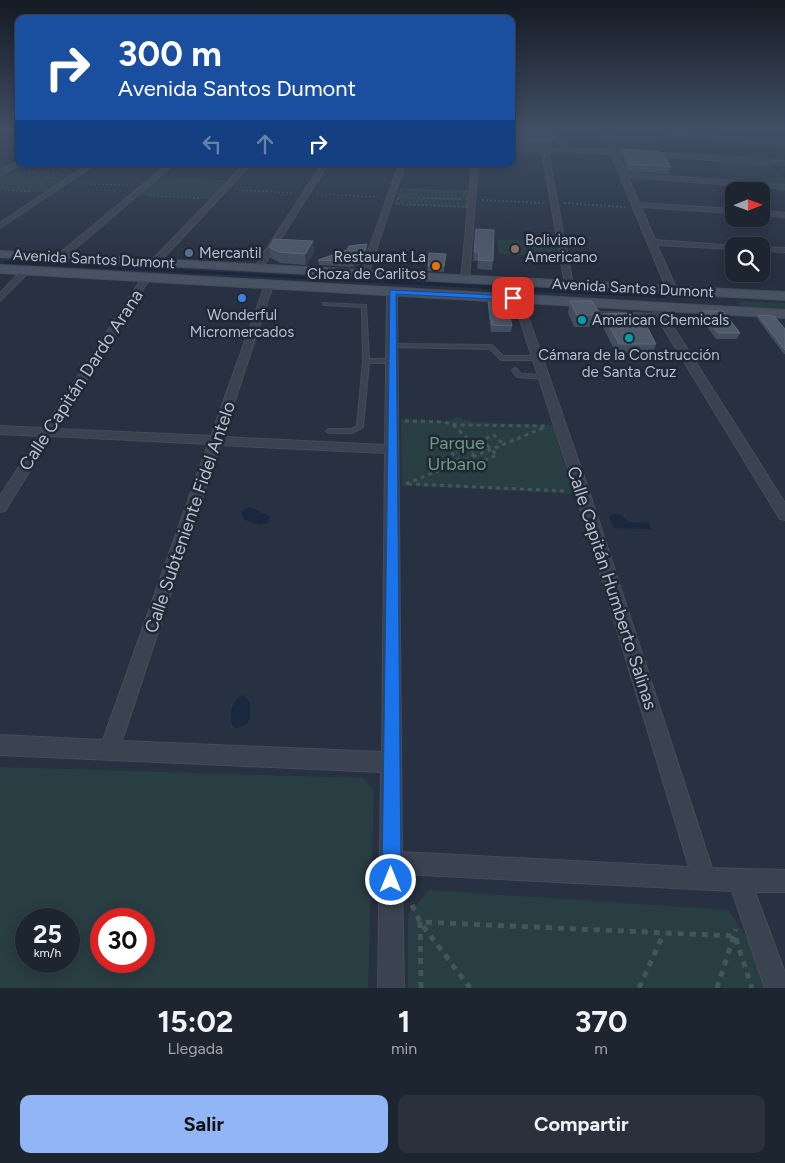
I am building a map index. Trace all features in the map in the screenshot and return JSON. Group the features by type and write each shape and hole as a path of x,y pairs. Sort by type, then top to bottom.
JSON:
{"main road":[{"name":"Avenida Santos Dumont","path":"0,254 785,296"},
{"path":"0,260 39,257"},
{"name":"Avenida Santos Dumont","path":"0,269 591,302 658,310 677,307 785,314"},
{"path":"677,307 718,304 718,299 708,292"},
{"path":"736,310 727,304 726,299 771,295"}],"street":[{"path":"0,226 76,175"},
{"path":"59,258 157,175"},
{"path":"154,263 237,175"},
{"path":"258,268 318,175"},
{"path":"364,274 395,197 400,175"},
{"path":"465,280 473,175"},
{"path":"550,175 569,285"},
{"path":"624,175 654,242 672,290"},
{"path":"626,175 785,186"},
{"path":"638,206 725,211"},
{"path":"770,214 785,215"},
{"path":"654,242 725,246"},
{"path":"770,249 785,250"},
{"path":"0,298 26,271"},
{"name":"Calle Capitán Dardo Arana","path":"0,506 146,278"},
{"name":"Calle Subteniente Fidel Antelo","path":"110,748 268,285"},
{"path":"391,988 390,762 399,484 392,450 392,292"},
{"name":"Calle Capitán Humberto Salinas","path":"518,298 582,491 704,879"},
{"path":"658,310 785,514"},
{"path":"0,430 392,450"},
{"path":"0,744 390,762"},
{"path":"391,862 740,881 785,881"},
{"path":"740,881 778,988"}],"lane":[{"path":"325,304 364,306 366,361 360,427 352,431 329,431"},
{"path":"366,361 392,354 491,347 502,358 538,358"},
{"path":"515,370 520,376 544,377"}],"path":[{"path":"33,176 38,175"},
{"path":"63,184 144,186 148,187 138,196 209,199 217,190 223,190 555,205 576,203 638,206"},
{"path":"401,189 468,192 470,200 467,207 396,204 395,197 401,189"},
{"path":"392,421 549,426 399,484"},
{"path":"452,424 478,449"},
{"path":"460,461 452,452 494,435 503,444"},
{"path":"487,445 497,455 480,462 470,452 478,449 487,445"},
{"path":"399,484 582,491"},
{"path":"408,896 420,922 470,988"},
{"path":"717,988 735,936 737,918"},
{"path":"420,922 735,936"},
{"path":"420,922 421,988"},
{"path":"639,988 664,933"},
{"path":"735,936 752,988"}],"green space":[{"path":"3,175 71,175 45,193 0,190 0,177"},
{"path":"725,175 781,175 785,179 785,185 770,184 770,182 730,181"},
{"path":"158,178 227,180 210,199 136,196"},
{"path":"400,188 469,191 468,208 395,204"},
{"path":"498,239 554,242 557,257 498,254"},
{"path":"744,301 785,303 785,310 744,308 737,303"},
{"name":"Parque Urbano","path":"457,417 473,422 553,425 573,494 402,485 401,418 447,421"},
{"path":"0,767 363,778 374,791 368,988 0,988"},
{"path":"429,890 728,910 749,940 765,988 408,988 408,914"}],"water":[{"path":"249,507 270,516 268,523 259,525 243,519 242,511"},
{"path":"614,514 620,515 629,522 649,523 651,529 614,528 609,516"},
{"path":"243,695 250,703 250,719 245,725 236,728 232,725 231,712 233,704"}],"building":[{"path":"476,229 494,230 493,261 478,260 479,252 474,252"},
{"path":"274,239 313,241 305,254 279,252 269,247"},
{"path":"367,244 362,259 353,262 318,260 347,250 349,246"},
{"path":"429,253 446,254 444,266 428,266"},
{"path":"570,301 592,301 600,315 577,315"},
{"path":"488,302 507,303 512,326 492,325"},
{"path":"702,311 723,311 740,333 718,333"},
{"path":"626,313 628,316 642,317 656,344 619,344 603,314"},
{"path":"758,315 774,316 785,329 785,350"}],"waterway":[{"path":"5,262 507,288"},
{"path":"483,287 665,296"}],"place":[{"name":"Boliviano Americano","path":"515,249"},
{"name":"Mercantil","path":"189,253"},
{"name":"Restaurant La Choza de Carlitos","path":"436,266"},
{"name":"Wonderful Micromercados","path":"242,298"},
{"name":"American Chemicals","path":"582,320"},
{"name":"Cámara de la Construcción de Santa Cruz","path":"629,338"}],"route":[{"path":"391,880 392,292 513,298"}]}
